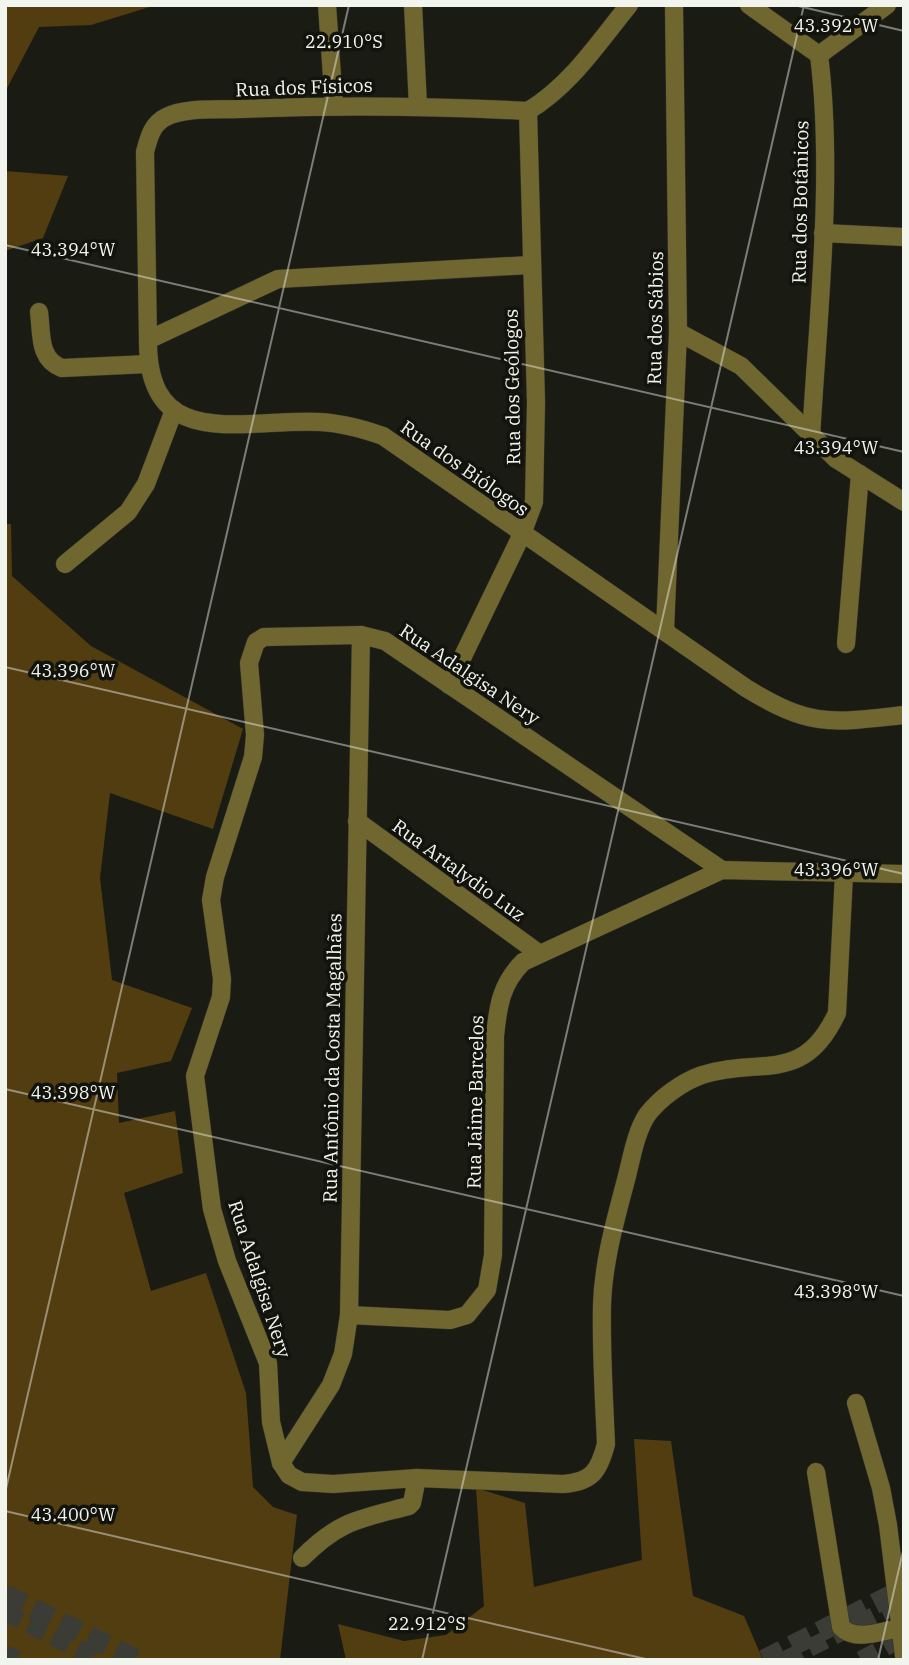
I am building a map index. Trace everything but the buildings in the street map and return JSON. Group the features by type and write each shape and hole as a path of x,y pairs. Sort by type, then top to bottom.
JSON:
{"street":[{"path":"327,5 334,105"},
{"path":"413,5 418,106"},
{"path":"528,111 547,100 571,77 629,5"},
{"name":"Rua dos Sábios","path":"665,630 678,332 674,5"},
{"path":"748,5 819,55 887,5"},
{"name":"Rua dos Botânicos","path":"811,437 823,233 823,87 819,55"},
{"name":"Rua dos Físicos","path":"148,340 145,152 149,135 156,124 168,116 203,111 334,105 528,111"},
{"name":"Rua dos Geólogos","path":"449,685 522,534 532,509 535,489 536,402 530,265 528,111"},
{"path":"823,233 904,237"},
{"path":"65,564 128,512 146,484 174,410 158,397 148,364 148,340 278,279 530,265"},
{"path":"39,312 44,353 52,364 62,368 148,364"},
{"path":"678,332 741,366 836,459 904,502"},
{"name":"Rua dos Biólogos","path":"174,410 189,419 218,424 321,422 355,427 383,436 746,688 792,714 808,720 843,722 904,715"},
{"path":"846,644 860,474"},
{"name":"Rua Adalgisa Nery","path":"281,1464 271,1422 268,1363 227,1261 212,1209 196,1095 199,1058 222,988 211,901 215,877 253,757 255,735 249,663 256,642 264,637 361,635 398,649 722,870"},
{"name":"Rua Antônio da Costa Magalhães","path":"281,1464 331,1385 343,1353 349,1315 361,635"},
{"name":"Rua Artalydio Luz","path":"357,821 537,953"},
{"name":"Rua Jaime Barcelos","path":"349,1315 450,1320 467,1315 487,1290 493,1255 495,1036 499,1000 509,976 523,961 722,870 904,874"},
{"path":"281,1464 289,1475 302,1482 333,1484 417,1478 563,1484 581,1483 594,1474 602,1460 606,1444 602,1304 611,1236 634,1146 647,1116 681,1084 725,1070 788,1064 804,1055 827,1034 837,1013 844,874"},
{"path":"856,1403 881,1488 904,1656"},
{"path":"816,1472 841,1627 847,1634 856,1635 900,1628"},
{"path":"302,1558 327,1533 346,1522 409,1506 417,1478"}],"shaded area":[{"path":"5,5 156,5 91,25 39,27 5,92"},
{"path":"5,171 68,176 43,238 5,251"},
{"path":"5,524 11,524 12,576 91,646 243,729 213,829 110,793 100,878 112,980 192,1008 171,1061 117,1073 119,1123 175,1111 183,1173 124,1193 151,1291 206,1273 246,1393 253,1487 273,1507 297,1515 280,1660 5,1660"},
{"path":"634,1439 671,1441 693,1596 744,1616 763,1660 346,1660 338,1624 404,1641 446,1635 484,1606 476,1488 525,1503 534,1587 642,1560"}],"tunnel":[{"path":"764,1660 904,1589"},
{"path":"5,1595 137,1660"},
{"path":"785,1660 904,1601"},
{"path":"5,1612 99,1660"},
{"path":"861,1660 904,1637"},
{"path":"5,1654 17,1660"}]}
